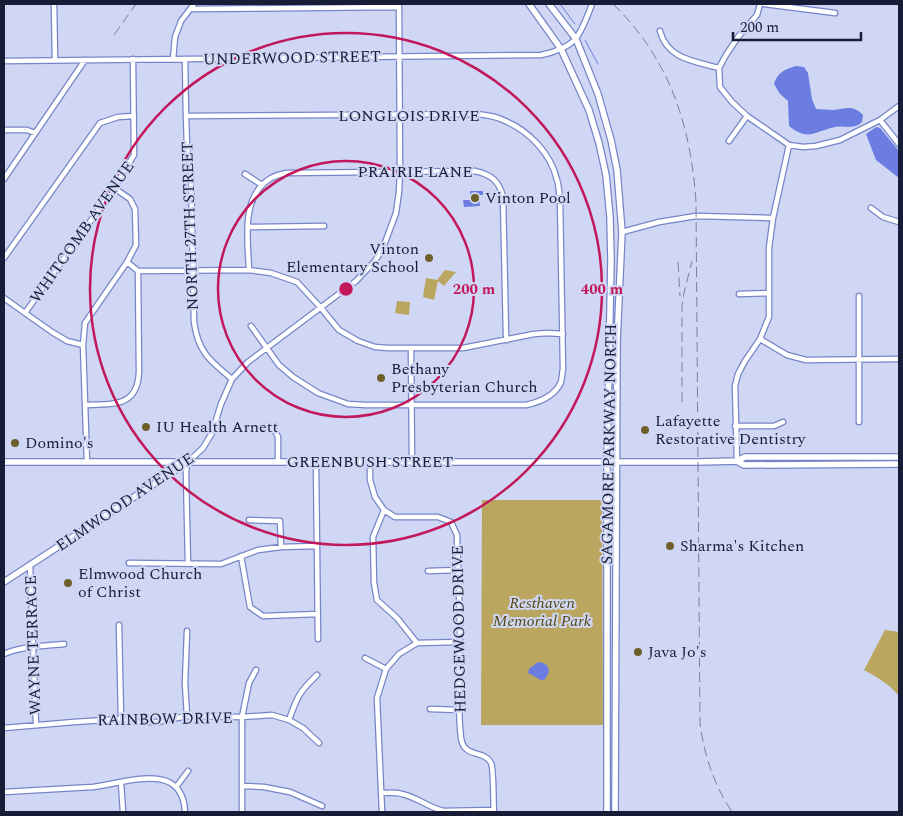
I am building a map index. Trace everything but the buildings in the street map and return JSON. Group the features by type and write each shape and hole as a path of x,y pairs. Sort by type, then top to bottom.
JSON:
{"main road":[{"name":"SAGAMORE PARKWAY NORTH","path":"529,4 562,49 589,110 599,143 610,217 611,260 607,462 607,812"},
{"name":"SAGAMORE PARKWAY NORTH","path":"550,4 576,39 598,94 617,170 622,232 617,342 615,812"},
{"name":"GREENBUSH STREET","path":"4,462 617,462 737,461 745,457 899,457"},
{"name":"GREENBUSH STREET","path":"737,461 744,465 899,464"},
{"name":"ELMWOOD AVENUE","path":"4,582 187,462"}],"street":[{"path":"54,4 55,60"},
{"path":"173,59 175,37 181,21 194,4"},
{"path":"576,39 592,4"},
{"path":"760,4 758,15 738,37 718,68 720,87 747,116 789,145 802,147 816,146 840,140 880,120 899,106"},
{"path":"764,4 835,13"},
{"path":"191,9 248,6 399,6"},
{"name":"ELMWOOD AVENUE","path":"187,462 203,448 212,434 221,404 232,379 248,362 356,281 375,261 383,248 396,213 400,171 399,6"},
{"path":"660,31 663,41 673,52 683,58 718,68"},
{"name":"UNDERWOOD STREET","path":"4,61 541,55 562,49 576,39"},
{"name":"WHITCOMB AVENUE","path":"25,313 114,188 134,155 133,59"},
{"name":"NORTH 27TH STREET","path":"185,59 187,146 191,173 194,322 199,345 207,356 232,379"},
{"path":"4,179 85,60"},
{"name":"LONGLOIS DRIVE","path":"186,116 476,114 502,119 538,143 557,178 560,199 563,369 561,382 555,391 537,403 348,404 318,393 293,377 280,365 251,326"},
{"path":"4,258 100,123 118,117 134,116"},
{"path":"729,141 747,116"},
{"path":"880,120 899,144"},
{"path":"4,130 26,130 35,133"},
{"path":"737,461 735,386 738,374 760,339 769,317 769,248 772,218 789,145"},
{"name":"PRAIRIE LANE","path":"262,185 271,178 286,173 400,171 475,171 485,173 500,186 504,197 507,340"},
{"path":"245,174 262,185 252,201 249,211 250,270"},
{"path":"87,462 83,345 85,323 127,262 136,245 135,209 130,199 114,188"},
{"path":"871,208 883,217 899,222"},
{"path":"622,232 659,222 696,216 772,218"},
{"path":"248,227 324,226"},
{"path":"127,262 138,271 193,269 271,272 298,282 339,330 375,347 470,348 534,334 563,334"},
{"path":"86,404 116,404 131,396 137,386 139,371 138,271"},
{"path":"739,294 769,293"},
{"path":"859,296 859,422"},
{"path":"4,298 67,341 83,345"},
{"path":"760,339 787,355 806,360 899,359"},
{"path":"411,348 412,462"},
{"path":"736,426 774,426 783,422"},
{"path":"273,427 278,437 278,462"},
{"path":"187,462 188,564"},
{"path":"316,462 318,639"},
{"path":"370,462 370,480 375,497 384,510 373,536 374,584 377,600 397,618 416,643"},
{"name":"HEDGEWOOD DRIVE","path":"384,510 395,517 438,517 451,522 457,535 461,737 466,749 488,758 492,766 494,811"},
{"path":"248,520 280,521 281,547"},
{"path":"129,564 221,564 258,550 317,546"},
{"path":"241,556 250,607 263,616 318,614"},
{"name":"WAYNE TERRACE","path":"30,564 36,725"},
{"path":"428,571 458,570"},
{"path":"119,625 121,719"},
{"path":"186,631 185,683 187,716"},
{"path":"382,812 377,698 386,669 399,654 416,643 460,642"},
{"path":"4,654 33,646 64,644"},
{"path":"364,658 386,669"},
{"path":"242,812 242,717 248,683 256,670"},
{"path":"289,720 297,698 304,688 318,676"},
{"path":"430,709 459,710"},
{"name":"RAINBOW DRIVE","path":"4,728 121,719 136,722 157,722 187,716 242,717 272,715 289,720 303,728 318,742"},
{"path":"176,787 188,771"},
{"path":"4,792 94,787 160,778 176,787 181,794 185,812"},
{"path":"121,782 123,812"},
{"path":"243,786 264,787 290,792 322,806"},
{"path":"381,793 394,792 404,794 436,810 494,811"}],"green space":[{"path":"445,270 456,272 444,286 438,281 434,300 423,297 426,278 437,280"},
{"path":"397,301 410,302 409,315 395,313"},
{"name":"Resthaven Memorial Park","path":"482,500 602,500 603,725 481,725"},
{"path":"885,630 899,632 899,696 883,681 864,670"}],"water":[{"path":"796,66 804,67 808,73 812,99 816,109 856,109 863,115 862,122 853,127 835,127 812,134 796,131 789,126 788,101 780,94 774,84 782,72"},
{"path":"876,127 880,128 899,151 899,178 876,160 866,134"},
{"name":"Vinton Pool","path":"470,191 483,191 483,195 479,195 480,206 464,207 463,200 471,200"},
{"path":"538,662 545,664 549,671 544,680 528,673 529,669"}],"waterway":[{"path":"560,4 575,24"},
{"path":"585,40 598,64"}],"railway":[{"path":"114,35 136,4"},
{"path":"613,4 649,47 663,70 674,94 689,146 696,202 700,723 704,747 711,769 720,791 732,812"},
{"path":"682,402 682,306 692,261"},
{"path":"678,262 680,296"}],"place":[{"name":"Vinton Pool","path":"475,198"},
{"name":"Vinton Elementary School","path":"429,258"},
{"name":"Bethany Presbyterian Church","path":"381,378"},
{"name":"IU Health Arnett","path":"146,427"},
{"name":"Lafayette Restorative Dentistry","path":"645,430"},
{"name":"Domino's","path":"15,443"},
{"name":"Sharma's Kitchen","path":"670,546"},
{"name":"Elmwood Church of Christ","path":"68,583"},
{"name":"Java Jo's","path":"638,652"}]}
